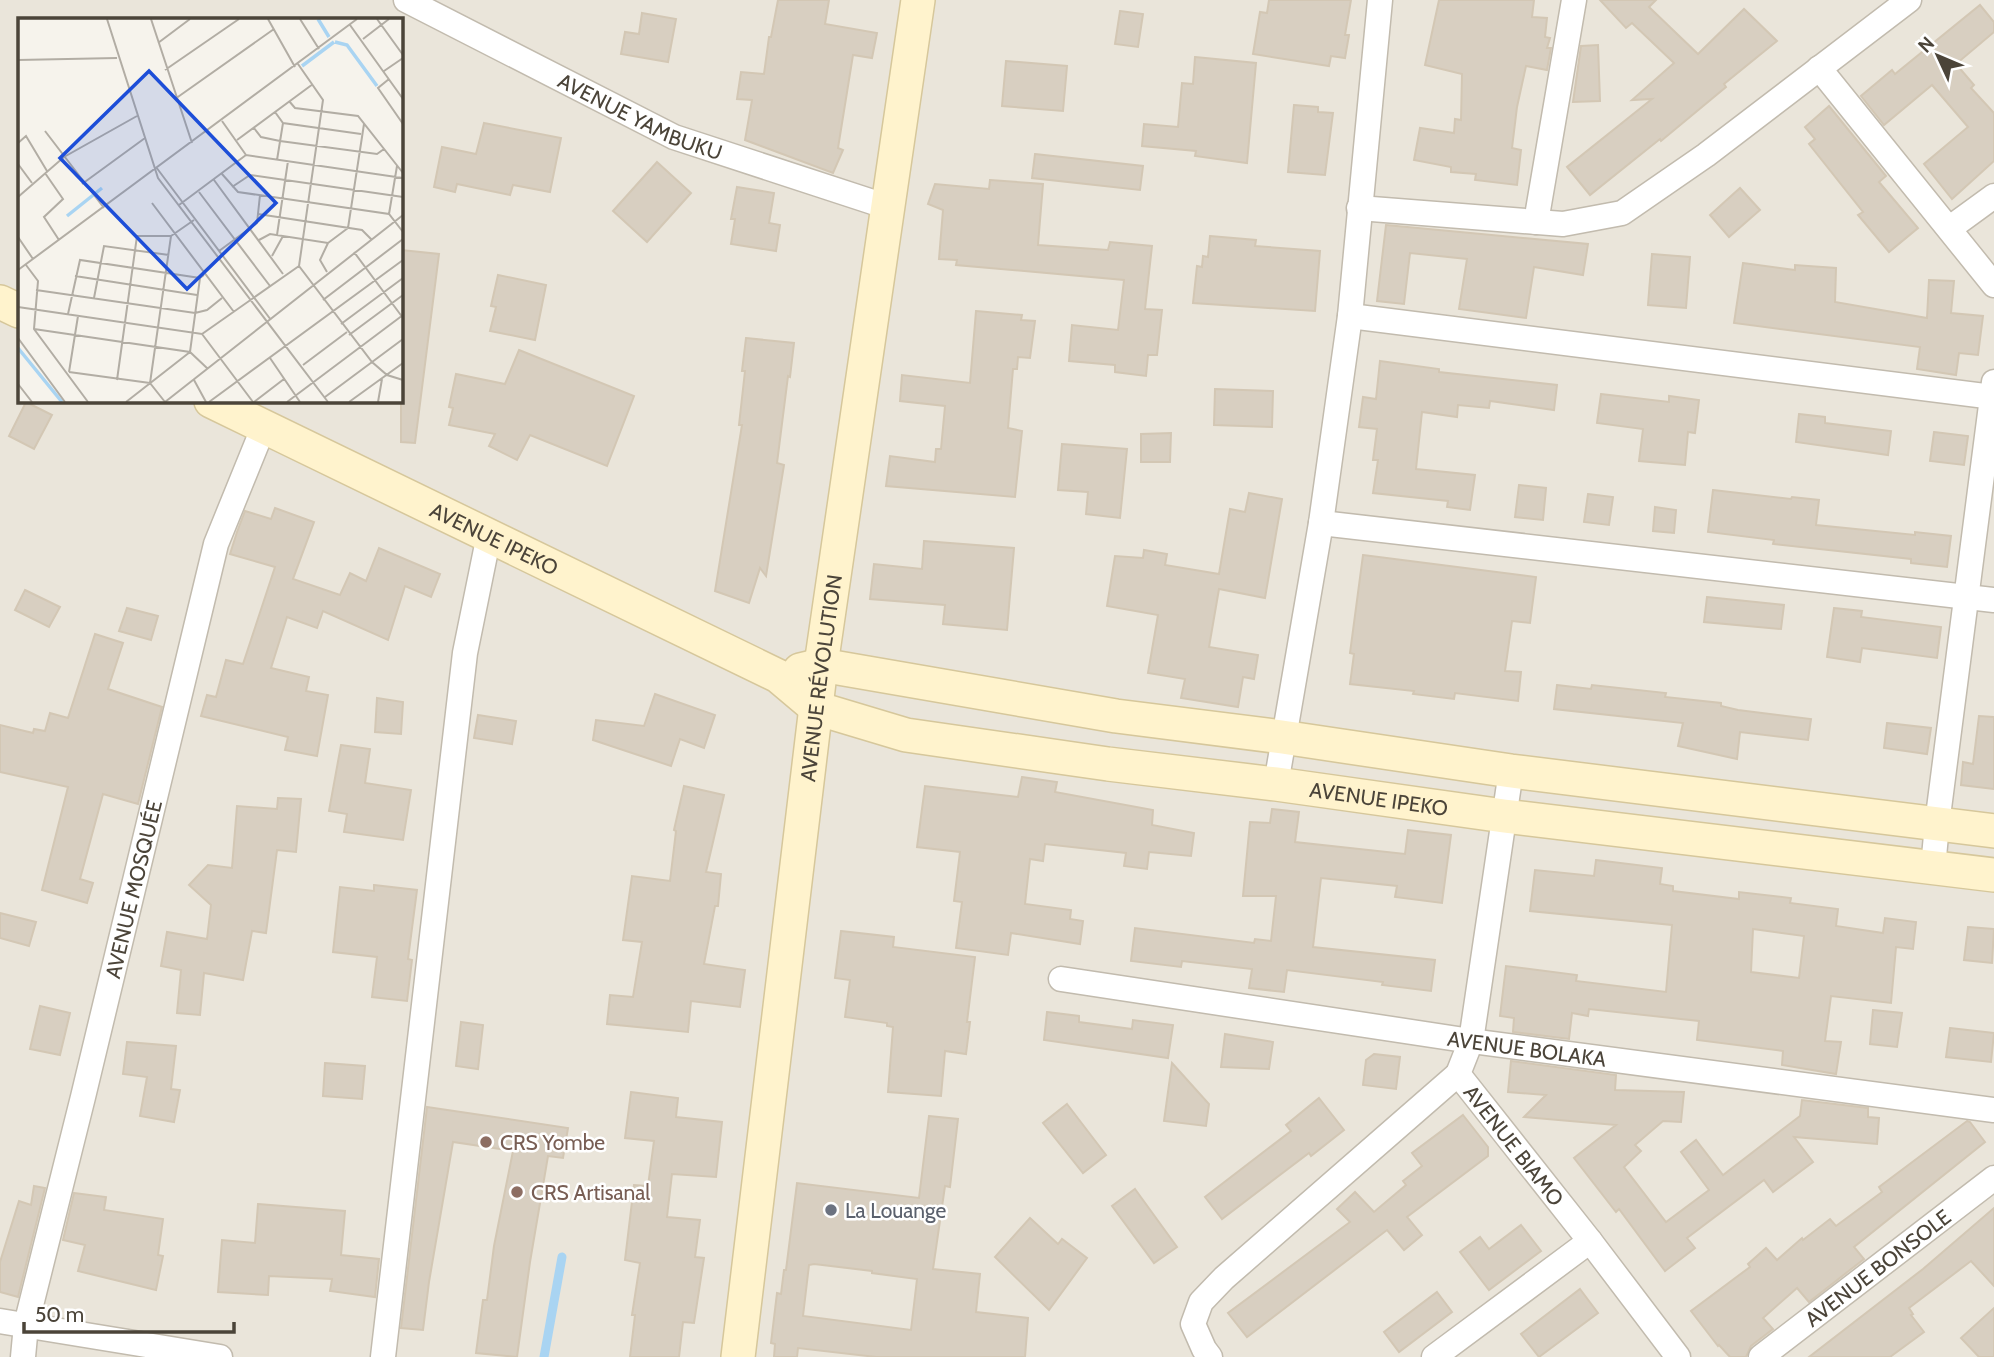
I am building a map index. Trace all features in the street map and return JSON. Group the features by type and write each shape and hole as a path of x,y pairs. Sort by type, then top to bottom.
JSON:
{"street":[{"name":"AVENUE RÉVOLUTION","path":"738,1357 821,665 918,0"},
{"path":"1276,784 1321,523 1350,316 1380,0"},
{"path":"1536,222 1574,0"},
{"path":"1359,208 1563,224 1622,213 1706,155 1909,0"},
{"name":"AVENUE YAMBUKU","path":"409,1 674,137 888,207"},
{"path":"1819,68 1994,285"},
{"path":"1950,228 1994,196"},
{"path":"0,302 18,311"},
{"path":"1350,316 1993,391 1937,824 1934,868"},
{"name":"AVENUE IPEKO","path":"213,402 778,676 816,708 906,735 1504,816 1994,876"},
{"name":"AVENUE MOSQUÉE","path":"23,1357 26,1325 216,544 264,426"},
{"path":"1321,523 1994,600"},
{"path":"383,1357 465,653 489,535"},
{"path":"778,676 821,665 1116,716 1511,771 1994,831"},
{"path":"1108,764 1116,716"},
{"name":"AVENUE BIAMO","path":"1511,771 1471,1041 1458,1074 1678,1357"},
{"name":"AVENUE BOLAKA","path":"1061,979 1471,1041 1994,1110"},
{"path":"1210,1357 1193,1324 1201,1302 1224,1278 1458,1074"},
{"name":"AVENUE BONSOLE","path":"1761,1357 1994,1178"},
{"path":"1434,1357 1590,1241"},
{"path":"0,1321 220,1357"}],"shaded area":[{"path":"0,0 1994,0 1994,1357 0,1357"}],"building":[{"path":"778,0 829,0 825,24 877,33 872,58 853,55 838,148 843,150 833,173 745,140 752,100 737,99 741,72 764,74"},
{"path":"1269,0 1351,0 1345,35 1349,35 1345,58 1331,56 1329,66 1253,54 1260,12 1267,13"},
{"path":"1439,0 1534,0 1532,17 1547,18 1545,37 1550,38 1547,48 1551,48 1547,70 1526,66 1517,107 1512,148 1521,150 1517,185 1475,180 1476,174 1451,172 1451,167 1414,160 1420,128 1454,133 1455,119 1461,120 1462,74 1425,65"},
{"path":"1600,0 1656,0 1649,7 1698,54 1744,9 1777,41 1661,141 1660,139 1590,195 1567,167 1652,99 1632,100 1674,63 1632,23 1626,28"},
{"path":"1980,5 1994,22 1994,32 1956,64 1974,85 1971,88 1994,113 1994,161 1952,199 1924,164 1968,127 1932,85 1884,125 1861,96 1892,70 1895,74"},
{"path":"1120,11 1143,14 1138,47 1115,44"},
{"path":"642,13 676,19 668,62 621,54 625,32 639,34"},
{"path":"1598,45 1600,101 1573,102 1581,46"},
{"path":"1195,57 1256,63 1247,163 1195,156 1196,151 1142,146 1144,124 1178,127 1182,83 1193,84"},
{"path":"1006,61 1067,66 1063,111 1002,106"},
{"path":"1294,105 1318,107 1318,112 1333,113 1325,175 1288,172"},
{"path":"1829,106 1886,176 1879,182 1918,228 1889,252 1858,215 1863,212 1809,144 1815,139 1805,127"},
{"path":"484,123 561,138 550,192 513,185 510,195 457,184 455,192 434,187 442,147 476,154"},
{"path":"1035,154 1143,166 1140,190 1032,178"},
{"path":"657,162 691,193 647,242 613,211"},
{"path":"990,180 1043,184 1038,245 1108,250 1110,242 1152,246 1145,309 1162,310 1157,355 1148,355 1146,376 1115,372 1115,365 1069,361 1072,325 1118,330 1124,280 956,265 957,260 939,259 943,210 928,204 935,184 989,189"},
{"path":"737,187 774,193 769,223 780,225 776,251 731,244 735,219 731,219"},
{"path":"1740,188 1760,210 1729,237 1710,215"},
{"path":"1386,225 1588,244 1583,275 1534,267 1526,318 1459,309 1467,259 1410,253 1404,304 1377,301"},
{"path":"1210,236 1256,240 1255,246 1320,251 1315,311 1193,303 1197,266 1202,267 1203,256 1208,257"},
{"path":"402,250 439,254 415,443 401,442"},
{"path":"1652,254 1690,257 1686,308 1648,305"},
{"path":"1743,263 1795,270 1795,265 1836,268 1835,302 1927,318 1929,280 1954,281 1951,313 1983,316 1978,355 1959,353 1956,375 1917,369 1920,347 1734,323"},
{"path":"498,275 546,285 535,340 490,331 496,307 491,306"},
{"path":"976,311 1022,315 1021,320 1035,321 1030,358 1018,357 1017,369 1013,369 1008,428 1022,431 1015,497 886,486 890,456 935,462 936,449 941,449 945,406 900,401 902,375 970,383"},
{"path":"746,338 794,343 777,463 784,465 766,576 760,568 749,603 715,591 742,425 739,425"},
{"path":"519,350 634,396 607,466 530,435 517,460 489,446 495,434 449,425 453,408 449,407 456,374 505,384"},
{"path":"1380,361 1439,369 1439,372 1557,385 1554,410 1490,401 1489,408 1458,405 1457,417 1422,412 1416,469 1475,475 1470,510 1447,507 1448,501 1373,493 1378,460 1373,460 1377,429 1359,427 1363,397 1376,399"},
{"path":"1215,389 1273,391 1272,427 1214,425"},
{"path":"1601,394 1669,402 1669,396 1699,400 1695,433 1688,432 1685,465 1639,461 1643,429 1597,423"},
{"path":"26,402 52,415 34,449 9,436"},
{"path":"1799,414 1825,417 1825,423 1891,431 1888,455 1796,442"},
{"path":"1934,432 1968,436 1964,465 1930,461"},
{"path":"1171,433 1170,462 1141,462 1141,434"},
{"path":"1062,444 1127,449 1120,518 1086,514 1088,492 1058,490"},
{"path":"1519,485 1546,488 1543,520 1515,517"},
{"path":"1713,490 1819,500 1816,525 1951,536 1947,567 1911,563 1911,559 1773,544 1774,540 1708,532"},
{"path":"1249,493 1282,499 1265,598 1219,589 1209,647 1258,655 1254,679 1243,677 1238,707 1181,698 1185,679 1148,673 1158,615 1107,606 1115,556 1143,558 1144,550 1167,554 1165,565 1219,574 1230,509 1245,512"},
{"path":"1588,494 1613,497 1609,525 1584,522"},
{"path":"1655,507 1676,510 1674,533 1653,531"},
{"path":"275,508 314,522 293,579 340,595 350,573 366,581 379,548 440,574 431,597 405,586 388,640 323,611 317,628 287,617 271,668 309,677 306,691 328,695 317,756 285,750 288,737 201,716 207,695 216,697 226,660 243,664 275,567 230,554 237,532 245,511 271,519"},
{"path":"924,541 1014,548 1007,630 943,624 945,605 870,599 874,564 922,569"},
{"path":"1363,555 1536,577 1530,623 1512,621 1505,671 1521,672 1518,701 1455,693 1454,699 1413,694 1414,691 1350,684 1354,654 1350,653"},
{"path":"25,590 60,607 49,627 15,610"},
{"path":"1707,597 1784,605 1781,629 1704,622"},
{"path":"127,608 158,616 151,640 119,631"},
{"path":"1834,608 1862,611 1861,617 1941,627 1937,658 1862,648 1860,662 1827,657"},
{"path":"95,634 123,643 108,689 162,707 138,804 103,794 80,879 93,883 87,903 42,890 68,787 0,772 0,725 33,733 34,729 45,731 50,713 68,718"},
{"path":"1557,685 1591,689 1592,685 1666,693 1665,697 1721,703 1721,706 1738,710 1811,719 1808,740 1740,732 1737,759 1678,746 1683,723 1554,709"},
{"path":"655,694 715,715 704,748 680,739 671,766 593,740 596,720 644,726"},
{"path":"377,698 403,702 401,734 375,732"},
{"path":"478,715 516,721 512,744 474,738"},
{"path":"1979,716 1994,717 1994,789 1961,785 1963,762 1973,764"},
{"path":"1887,723 1931,728 1927,754 1884,748"},
{"path":"341,745 370,749 365,783 411,790 403,840 344,832 347,814 329,811"},
{"path":"1022,777 1057,782 1055,792 1153,810 1152,825 1194,833 1191,856 1149,852 1147,869 1124,866 1126,853 1045,844 1043,861 1030,859 1025,904 1071,910 1070,919 1083,921 1080,944 1011,933 1008,955 956,948 962,902 954,901 960,852 917,847 925,786 1018,797"},
{"path":"684,786 724,795 706,872 721,874 718,906 715,906 704,964 745,970 740,1007 691,1001 688,1032 607,1024 610,995 633,997 642,942 623,940 632,876 670,881 674,830"},
{"path":"278,798 301,799 296,852 277,850 266,933 252,931 243,980 204,973 200,1015 177,1013 181,970 161,966 167,932 207,939 211,905 189,885 208,865 232,868 237,806 277,809"},
{"path":"1272,809 1299,812 1295,842 1405,854 1408,830 1451,835 1442,903 1395,897 1397,886 1321,878 1313,947 1435,960 1431,991 1287,970 1284,992 1249,988 1252,969 1182,961 1181,967 1131,961 1135,928 1254,943 1255,939 1271,941 1276,896 1243,896 1250,822 1270,823"},
{"path":"1596,860 1662,868 1660,884 1673,886 1673,891 1739,899 1739,892 1791,898 1790,903 1838,909 1836,926 1883,933 1885,918 1916,922 1913,949 1896,947 1891,1003 1831,996 1825,1041 1841,1042 1836,1074 1782,1065 1783,1051 1697,1040 1699,1021 1589,1009 1588,1016 1572,1013 1569,1039 1513,1032 1514,1018 1500,1016 1506,966 1577,975 1576,981 1666,992 1672,925 1530,911 1535,870 1594,876","holes":["1753,929 1804,936 1799,978 1751,972"]},
{"path":"374,885 417,890 408,959 412,960 407,1001 372,997 377,957 333,952 340,887 374,891"},
{"path":"0,913 36,922 29,946 0,938"},
{"path":"1968,927 1994,929 1992,963 1964,960"},
{"path":"841,931 894,937 893,947 975,957 966,1054 945,1051 941,1096 888,1092 893,1027 887,1026 887,1023 845,1017 850,980 835,978"},
{"path":"40,1006 70,1013 60,1055 30,1049"},
{"path":"1873,1010 1902,1013 1897,1047 1870,1044"},
{"path":"1047,1012 1079,1016 1079,1022 1132,1029 1133,1020 1173,1025 1168,1058 1044,1040"},
{"path":"461,1022 483,1025 478,1069 456,1066"},
{"path":"1950,1028 1994,1033 1991,1062 1946,1057"},
{"path":"1225,1034 1273,1042 1269,1069 1221,1067"},
{"path":"127,1042 176,1046 171,1089 180,1090 174,1122 140,1116 147,1077 123,1074"},
{"path":"1374,1054 1400,1057 1396,1089 1363,1085 1366,1060"},
{"path":"1511,1061 1616,1075 1615,1090 1684,1092 1681,1122 1663,1121 1635,1145 1641,1151 1624,1167 1666,1222 1709,1190 1681,1152 1696,1140 1723,1175 1800,1116 1802,1100 1868,1108 1868,1117 1879,1118 1877,1144 1794,1137 1813,1162 1773,1192 1764,1180 1687,1238 1695,1248 1665,1271 1619,1209 1616,1212 1574,1158 1616,1125 1524,1117 1546,1095 1508,1092"},
{"path":"325,1063 365,1066 362,1099 323,1096"},
{"path":"1172,1063 1209,1104 1206,1126 1164,1121"},
{"path":"631,1092 678,1098 676,1117 722,1122 716,1177 672,1174 667,1217 700,1220 695,1257 704,1258 694,1323 683,1322 679,1357 630,1357 635,1315 632,1315 640,1263 625,1260 634,1185 648,1186 654,1141 625,1138"},
{"path":"1319,1098 1344,1130 1222,1219 1205,1197 1291,1131 1286,1125"},
{"path":"1067,1104 1106,1155 1083,1173 1043,1123"},
{"path":"427,1107 568,1128 563,1158 548,1156 517,1357 476,1353 483,1300 487,1300 494,1246 513,1151 453,1142 423,1330 401,1328"},
{"path":"1463,1115 1488,1147 1488,1156 1407,1217 1422,1235 1404,1250 1387,1230 1247,1337 1228,1313 1350,1222 1337,1209 1355,1192 1374,1212 1406,1185 1403,1181 1422,1166 1412,1153"},
{"path":"929,1116 958,1119 950,1187 945,1186 933,1269 980,1274 976,1312 1028,1318 1025,1357 876,1357 798,1348 797,1357 774,1357 775,1344 771,1343 777,1293 781,1294 786,1270 797,1183 919,1198","holes":["809,1265 872,1271 917,1279 911,1330 803,1316"]},
{"path":"1967,1121 1985,1142 1854,1247 1864,1259 1809,1302 1797,1288 1763,1318 1773,1329 1751,1346 1746,1357 1730,1357 1718,1346 1691,1311 1750,1267 1748,1264 1766,1248 1777,1260 1802,1238 1803,1240 1830,1219 1836,1226 1882,1192 1879,1187"},
{"path":"34,1186 45,1188 18,1297 0,1292 0,1262 19,1201 31,1205"},
{"path":"1135,1189 1177,1247 1154,1263 1112,1206"},
{"path":"74,1193 106,1197 104,1210 163,1219 158,1255 163,1256 156,1290 78,1271 85,1245 63,1240"},
{"path":"258,1204 345,1211 341,1255 379,1259 375,1297 330,1291 332,1279 269,1276 268,1295 218,1292 222,1240 255,1243"},
{"path":"1994,1208 1994,1286 1971,1261 1909,1308 1924,1332 1890,1357 1809,1357 1923,1269"},
{"path":"1030,1218 1058,1244 1062,1239 1087,1258 1049,1310 995,1257"},
{"path":"1521,1225 1541,1251 1489,1290 1460,1252 1480,1237 1489,1249"},
{"path":"1580,1289 1598,1313 1539,1357 1521,1334"},
{"path":"1437,1292 1452,1312 1399,1352 1384,1332"},
{"path":"1994,1308 1994,1357 1979,1357 1961,1338"}],"waterway":[{"path":"544,1357 562,1257"}],"place":[{"name":"CRS Yombe","path":"486,1142"},
{"name":"CRS Artisanal","path":"517,1192"},
{"name":"La Louange","path":"831,1210"}]}
